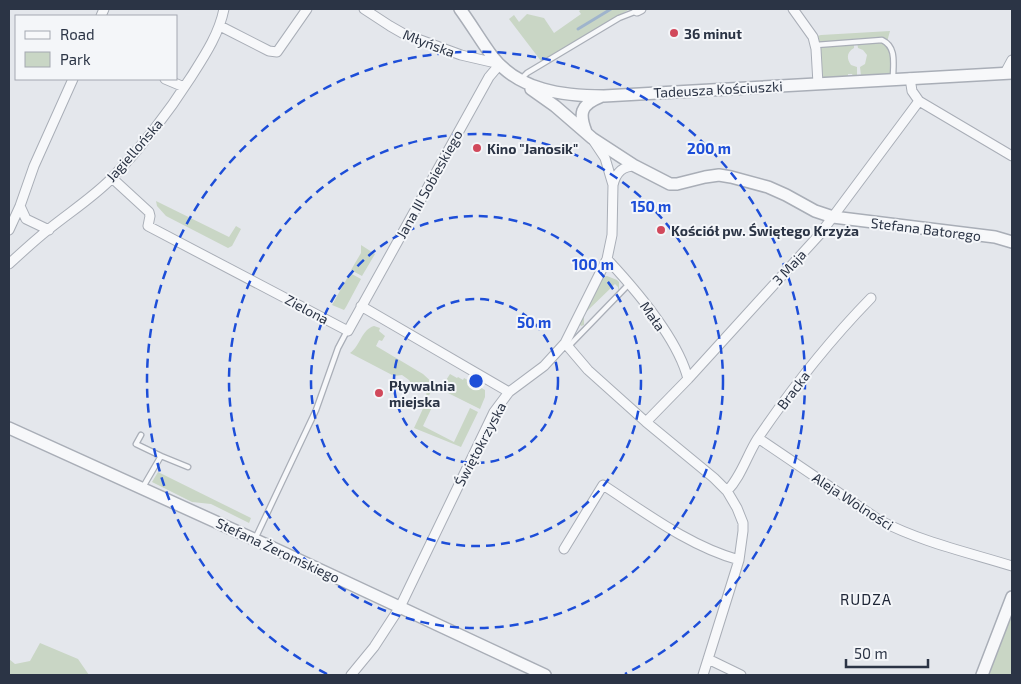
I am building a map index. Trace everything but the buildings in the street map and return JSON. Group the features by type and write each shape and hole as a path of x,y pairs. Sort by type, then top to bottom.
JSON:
{"street":[{"name":"Jagiellońska","path":"9,264 112,178 160,121 184,87 206,53 220,26 224,9"},
{"path":"220,26 269,51 278,52 307,9"},
{"name":"Młyńska","path":"364,9 404,34 477,60 500,64"},
{"name":"Tadeusza Kościuszki","path":"460,9 492,56 500,64 521,81 562,94 604,96 1009,73"},
{"path":"793,9 813,37 818,84"},
{"path":"1009,73 1012,60"},
{"name":"Jana III Sobieskiego","path":"361,306 493,71 500,64"},
{"path":"910,78 912,91 919,101 1012,156"},
{"path":"9,230 20,206 34,166 73,80"},
{"path":"167,80 184,87"},
{"name":"Stefana Batorego","path":"521,81 555,106 589,135 635,166 673,184 719,175 747,180 786,195 815,211 833,217 996,237 1012,242"},
{"path":"589,135 582,116 584,109 592,100 604,96"},
{"name":"3 Maja","path":"646,422 688,380 820,234 919,101"},
{"name":"Świętokrzyska","path":"351,675 374,647 400,607 483,432 500,401 544,366 566,345 607,259 612,236 613,185 605,158 589,135"},
{"path":"613,185 614,178 622,168 635,166"},
{"name":"Zielona","path":"112,178 149,212 148,226 348,331"},
{"path":"20,206 26,219 48,230"},
{"name":"Mała","path":"607,259 656,318 684,366 688,380"},
{"name":"Bracka","path":"727,491 758,438 818,358 871,298"},
{"path":"348,331 361,306 509,392"},
{"path":"566,345 588,370 646,422 714,478 727,491 738,508 743,523 739,560 703,675"},
{"name":"Stefana Żeromskiego","path":"9,428 545,675"},
{"name":"Aleja Wolności","path":"758,438 878,520 926,541 1012,566"},
{"path":"564,549 603,485 675,532 721,555 739,560"},
{"path":"982,675 1012,596"},
{"path":"708,659 741,675"}],"lane":[{"path":"521,81 527,73 619,18 639,10"},
{"path":"815,45 882,40 887,42 893,50 892,80"},
{"path":"566,345 628,285"},
{"path":"254,540 316,410 338,348 348,331"},
{"path":"141,435 136,444 188,467"},
{"path":"142,489 161,456"}],"green space":[{"path":"582,9 630,9 541,61 509,19 514,15 519,22 527,14 544,18 554,33 581,14 579,11"},
{"path":"890,31 887,42 892,51 892,74 861,76 860,67 865,64 867,55 858,48 857,42 854,42 854,48 850,51 848,58 851,65 857,67 857,76 848,74 848,77 818,78 813,37"},
{"path":"156,201 229,237 236,226 241,229 232,246 228,248 166,216 157,206"},
{"path":"361,245 375,254 362,276 351,270 361,253"},
{"path":"350,273 361,279 344,310 332,305"},
{"path":"607,276 619,282 619,292 615,284 584,314 584,325 581,326 579,323 603,277"},
{"path":"374,326 380,328 379,331 385,336 382,341 379,340 376,346 423,374 435,385 428,397 433,405 423,426 454,442 470,408 478,412 461,447 414,428 427,400 426,390 414,388 409,380 402,375 394,376 350,353 357,346 366,331"},
{"path":"450,374 463,380 464,378 485,390 485,397 480,409 441,388"},
{"path":"158,472 251,518 249,523 211,504 192,502 152,482"},
{"path":"1012,615 1012,675 989,675"},
{"path":"40,643 78,659 89,675 9,675 9,659 15,664 30,661"}],"waterway":[{"path":"578,29 611,9"}],"place":[{"name":"36 minut","path":"674,33"},
{"name":"Kino \"Janosik\"","path":"477,148"},
{"name":"Kościół pw. Świętego Krzyża","path":"661,230"},
{"name":"Pływalnia miejska","path":"379,393"}],"district":[{"name":"RUDZA","path":"866,599"}]}
